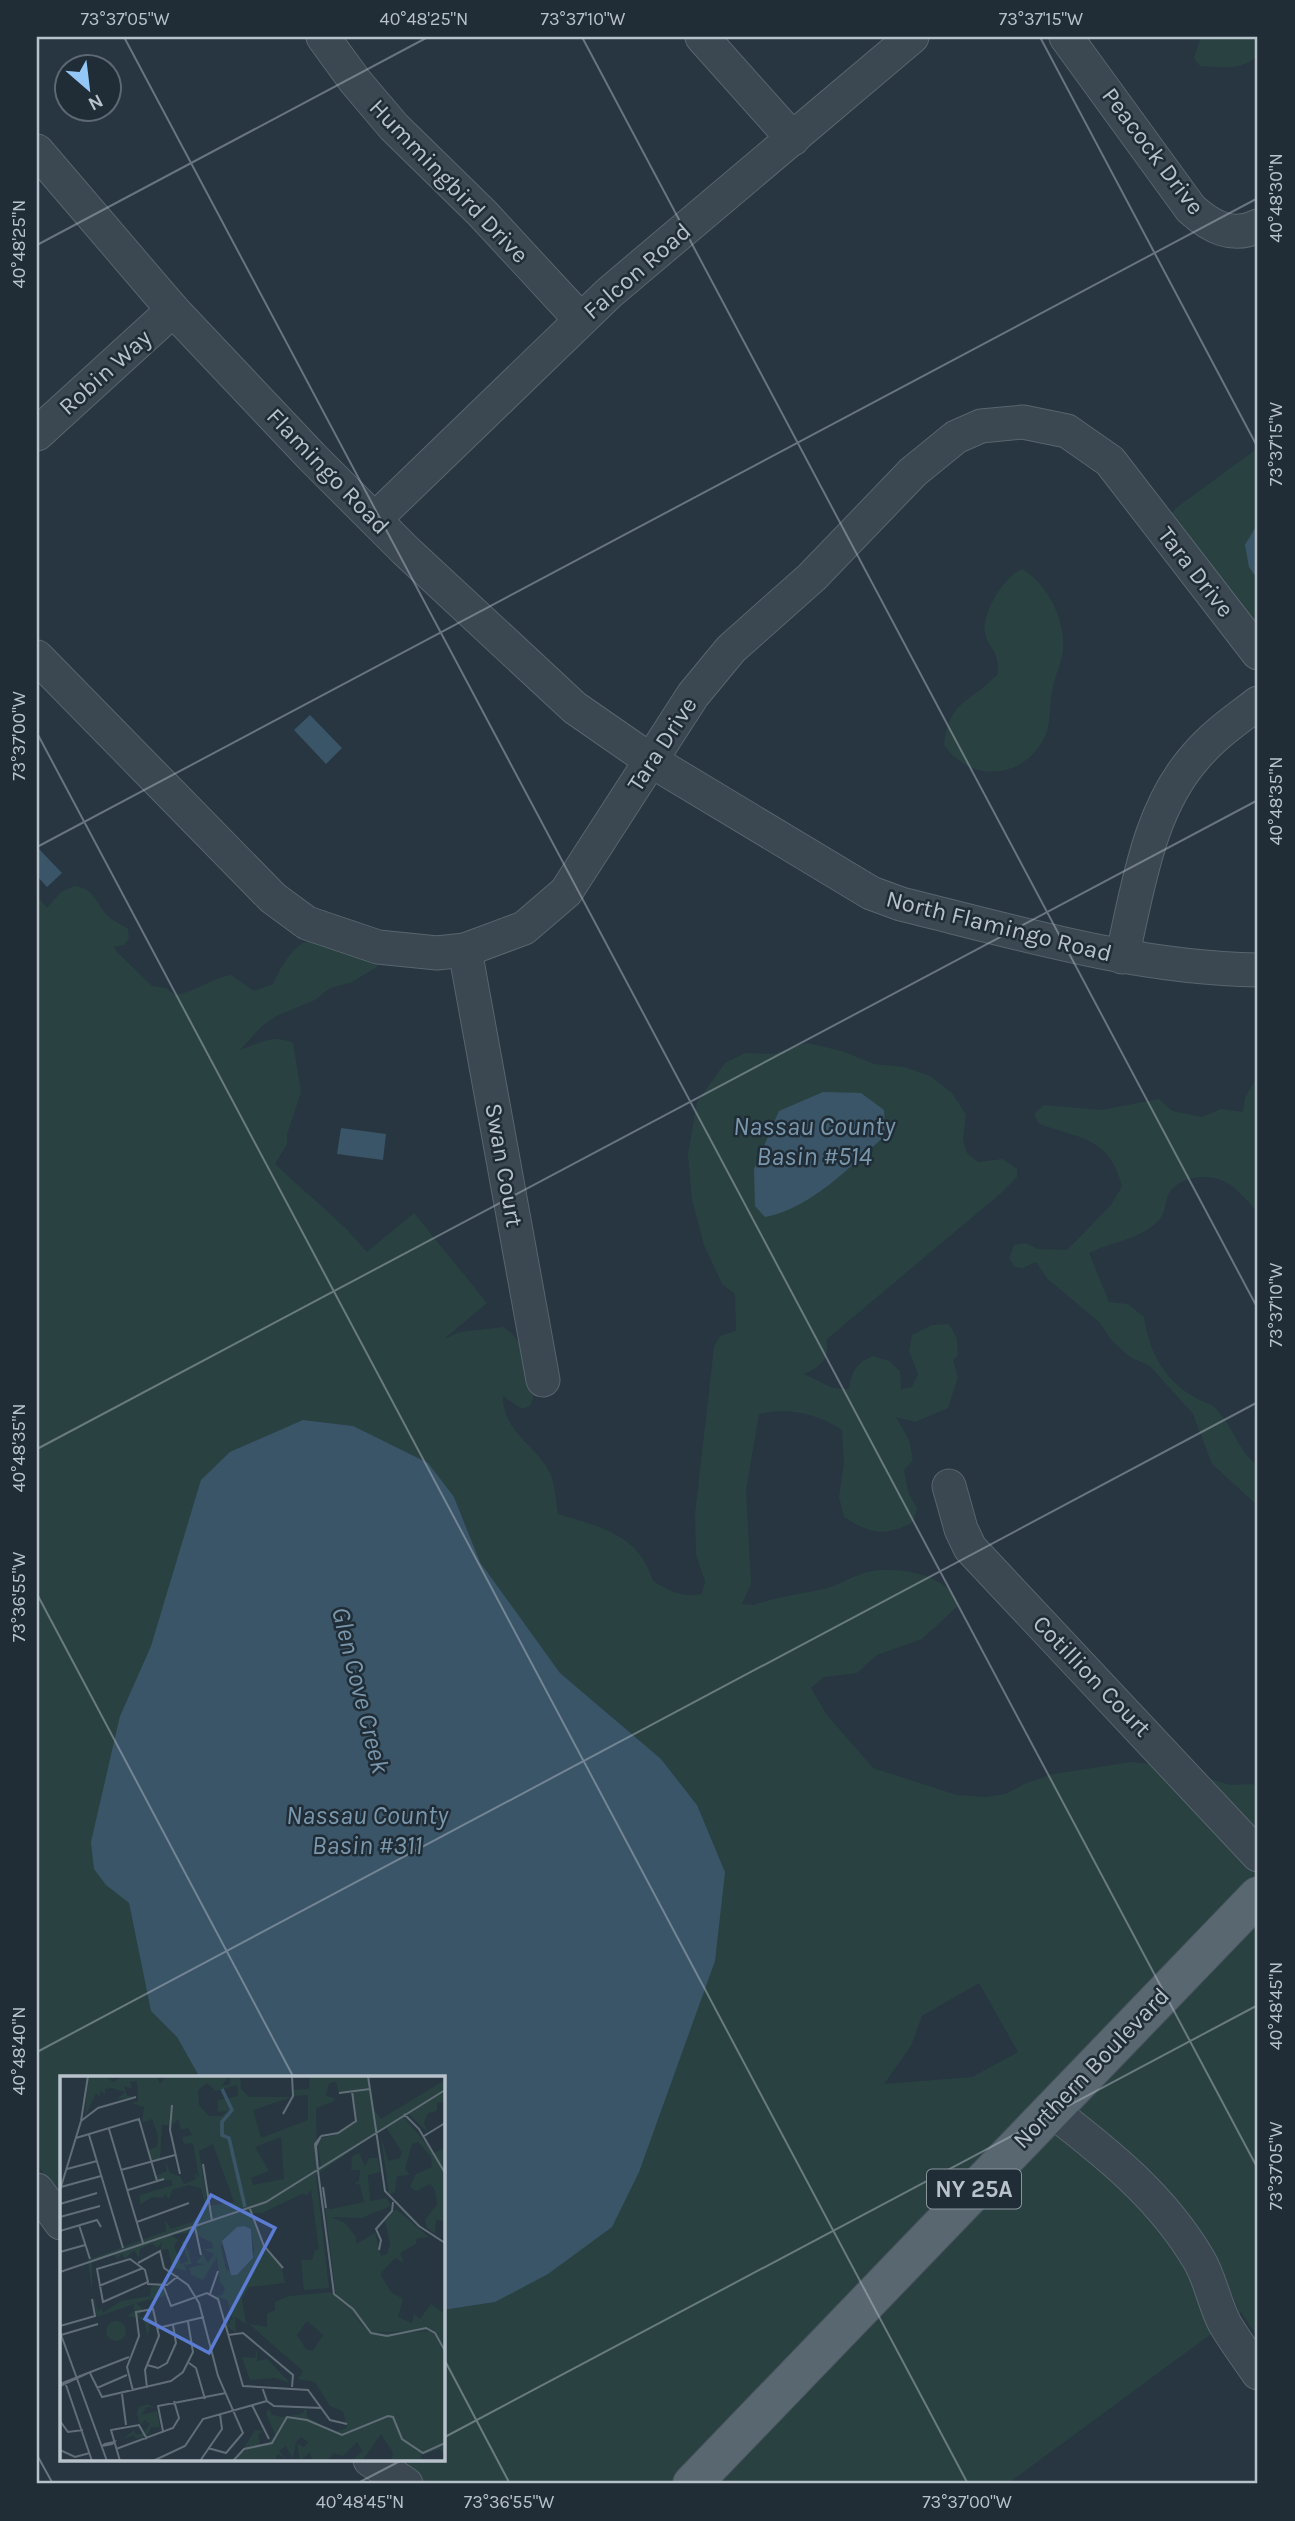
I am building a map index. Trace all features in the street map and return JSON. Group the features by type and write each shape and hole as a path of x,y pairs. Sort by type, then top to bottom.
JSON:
{"main road":[{"name":"Northern Boulevard","path":"692,2484 1258,1896"}],"street":[{"name":"Hummingbird Drive","path":"323,37 355,81 394,127 482,214 580,320"},
{"path":"702,37 793,139"},
{"name":"Falcon Road","path":"376,519 580,320 912,37"},
{"name":"Peacock Drive","path":"1066,37 1191,209 1210,225 1223,231 1258,226"},
{"name":"Flamingo Road","path":"37,150 173,310 406,551 575,708 650,760"},
{"name":"Robin Way","path":"37,434 173,310"},
{"name":"Tara Drive","path":"37,657 273,898 307,923 378,947 437,953 465,950 524,928 566,892 693,695 731,649 811,577 913,472 956,437 981,426 1023,422 1067,431 1085,440 1110,460 1258,653"},
{"path":"1122,957 1146,858 1160,815 1195,756 1258,703"},
{"name":"North Flamingo Road","path":"650,760 871,893 901,904 1122,957 1212,969 1258,970"},
{"name":"Swan Court","path":"465,950 543,1380"},
{"name":"Cotillion Court","path":"949,1486 961,1529 970,1548 1258,1855"},
{"path":"1051,2109 1123,2167 1153,2196 1179,2228 1201,2263 1224,2323 1258,2373"},
{"path":"37,2190 60,2222"},
{"path":"373,2462 405,2484"}],"green space":[{"path":"1205,37 1258,37 1258,55 1239,66 1200,66 1194,58 1200,40"},
{"path":"1258,448 1258,653 1161,527 1176,508"},
{"path":"1022,569 1040,584 1047,594 1062,628 1063,651 1051,697 1048,729 1037,749 1026,760 1012,768 983,771 955,758 944,745 956,710 998,674 997,659 985,633 987,616 1001,587"},
{"path":"74,886 88,891 107,915 128,929 129,938 124,945 114,947 117,952 152,986 166,988 175,995 231,975 254,991 273,984 293,951 303,943 315,939 341,942 376,957 377,967 352,982 330,988 315,1000 276,1016 260,1028 240,1050 272,1039 293,1043 301,1092 287,1134 287,1144 275,1164 367,1252 414,1213 487,1303 444,1339 460,1332 503,1327 525,1351 534,1385 530,1406 522,1409 503,1396 504,1409 514,1429 538,1455 551,1475 558,1514 589,1523 628,1543 647,1565 653,1581 676,1593 702,1594 705,1581 696,1554 695,1514 714,1347 720,1336 736,1331 735,1294 722,1284 704,1245 692,1200 688,1154 697,1102 725,1063 745,1053 774,1054 807,1043 842,1051 874,1064 904,1067 930,1076 952,1093 966,1115 963,1140 967,1153 978,1162 1002,1159 1017,1169 1017,1177 1001,1193 826,1340 827,1352 823,1362 804,1374 833,1388 849,1389 856,1368 873,1356 889,1361 900,1371 901,1389 912,1387 918,1374 909,1351 912,1335 932,1325 949,1324 957,1339 958,1355 953,1360 958,1377 948,1408 915,1422 896,1417 909,1440 913,1460 904,1470 908,1492 917,1509 913,1522 894,1530 878,1532 844,1517 839,1497 844,1464 842,1430 802,1413 781,1411 759,1414 746,1490 751,1584 742,1604 754,1605 824,1589 864,1573 890,1570 933,1579 953,1595 958,1606 922,1639 877,1655 857,1673 824,1677 811,1688 826,1714 873,1768 957,1795 986,1797 1006,1794 1026,1783 1054,1774 1131,1762 1154,1764 1231,1785 1258,1784 1258,2338 1241,2312 1007,2484 429,2484 393,2462 444,2462 444,2310 495,2302 725,1872 697,1805 661,1759 560,1673 480,1562 454,1497 353,1426 304,1420 274,1434 173,1576 151,1646 120,1716 106,1885 129,1903 151,2011 177,2037 199,2076 60,2076 60,2194 37,2165 37,896 47,908 61,892","holes":["979,1983 1018,2052 972,2077 884,2084 911,2046 922,2016"]},
{"path":"1258,1075 1258,1213 1239,1192 1225,1182 1208,1177 1190,1179 1174,1187 1169,1193 1162,1215 1150,1228 1089,1253 1109,1302 1128,1304 1144,1317 1154,1353 1166,1373 1183,1390 1217,1410 1245,1453 1258,1466 1258,1506 1212,1464 1193,1414 1150,1366 1130,1357 1112,1341 1100,1323 1047,1278 1036,1262 1023,1268 1015,1267 1009,1258 1014,1245 1025,1243 1038,1249 1067,1250 1111,1205 1122,1186 1110,1158 1092,1142 1039,1124 1034,1114 1044,1105 1101,1110 1159,1099 1172,1111 1202,1117 1221,1109 1243,1112 1245,1098"}],"water":[{"path":"1258,523 1258,580 1249,567 1245,545"},
{"path":"310,715 342,748 326,764 294,730"},
{"path":"37,847 62,873 47,887 37,876"},
{"name":"Nassau County Basin #514","path":"823,1092 861,1093 884,1110 885,1136 814,1195 799,1205 765,1217 755,1206 754,1169 779,1111"},
{"path":"341,1128 386,1134 383,1160 337,1154"},
{"name":"Nassau County Basin #311","path":"303,1420 353,1426 428,1463 454,1497 480,1562 560,1673 661,1759 697,1805 725,1872 715,1961 639,2172 612,2227 548,2274 495,2302 444,2310 444,2076 199,2076 177,2037 151,2011 129,1903 106,1885 94,1869 91,1842 120,1716 151,1646 201,1480 230,1452"}],"water label":[{"name":"Glen Cove Creek","path":"361,1690"}]}
